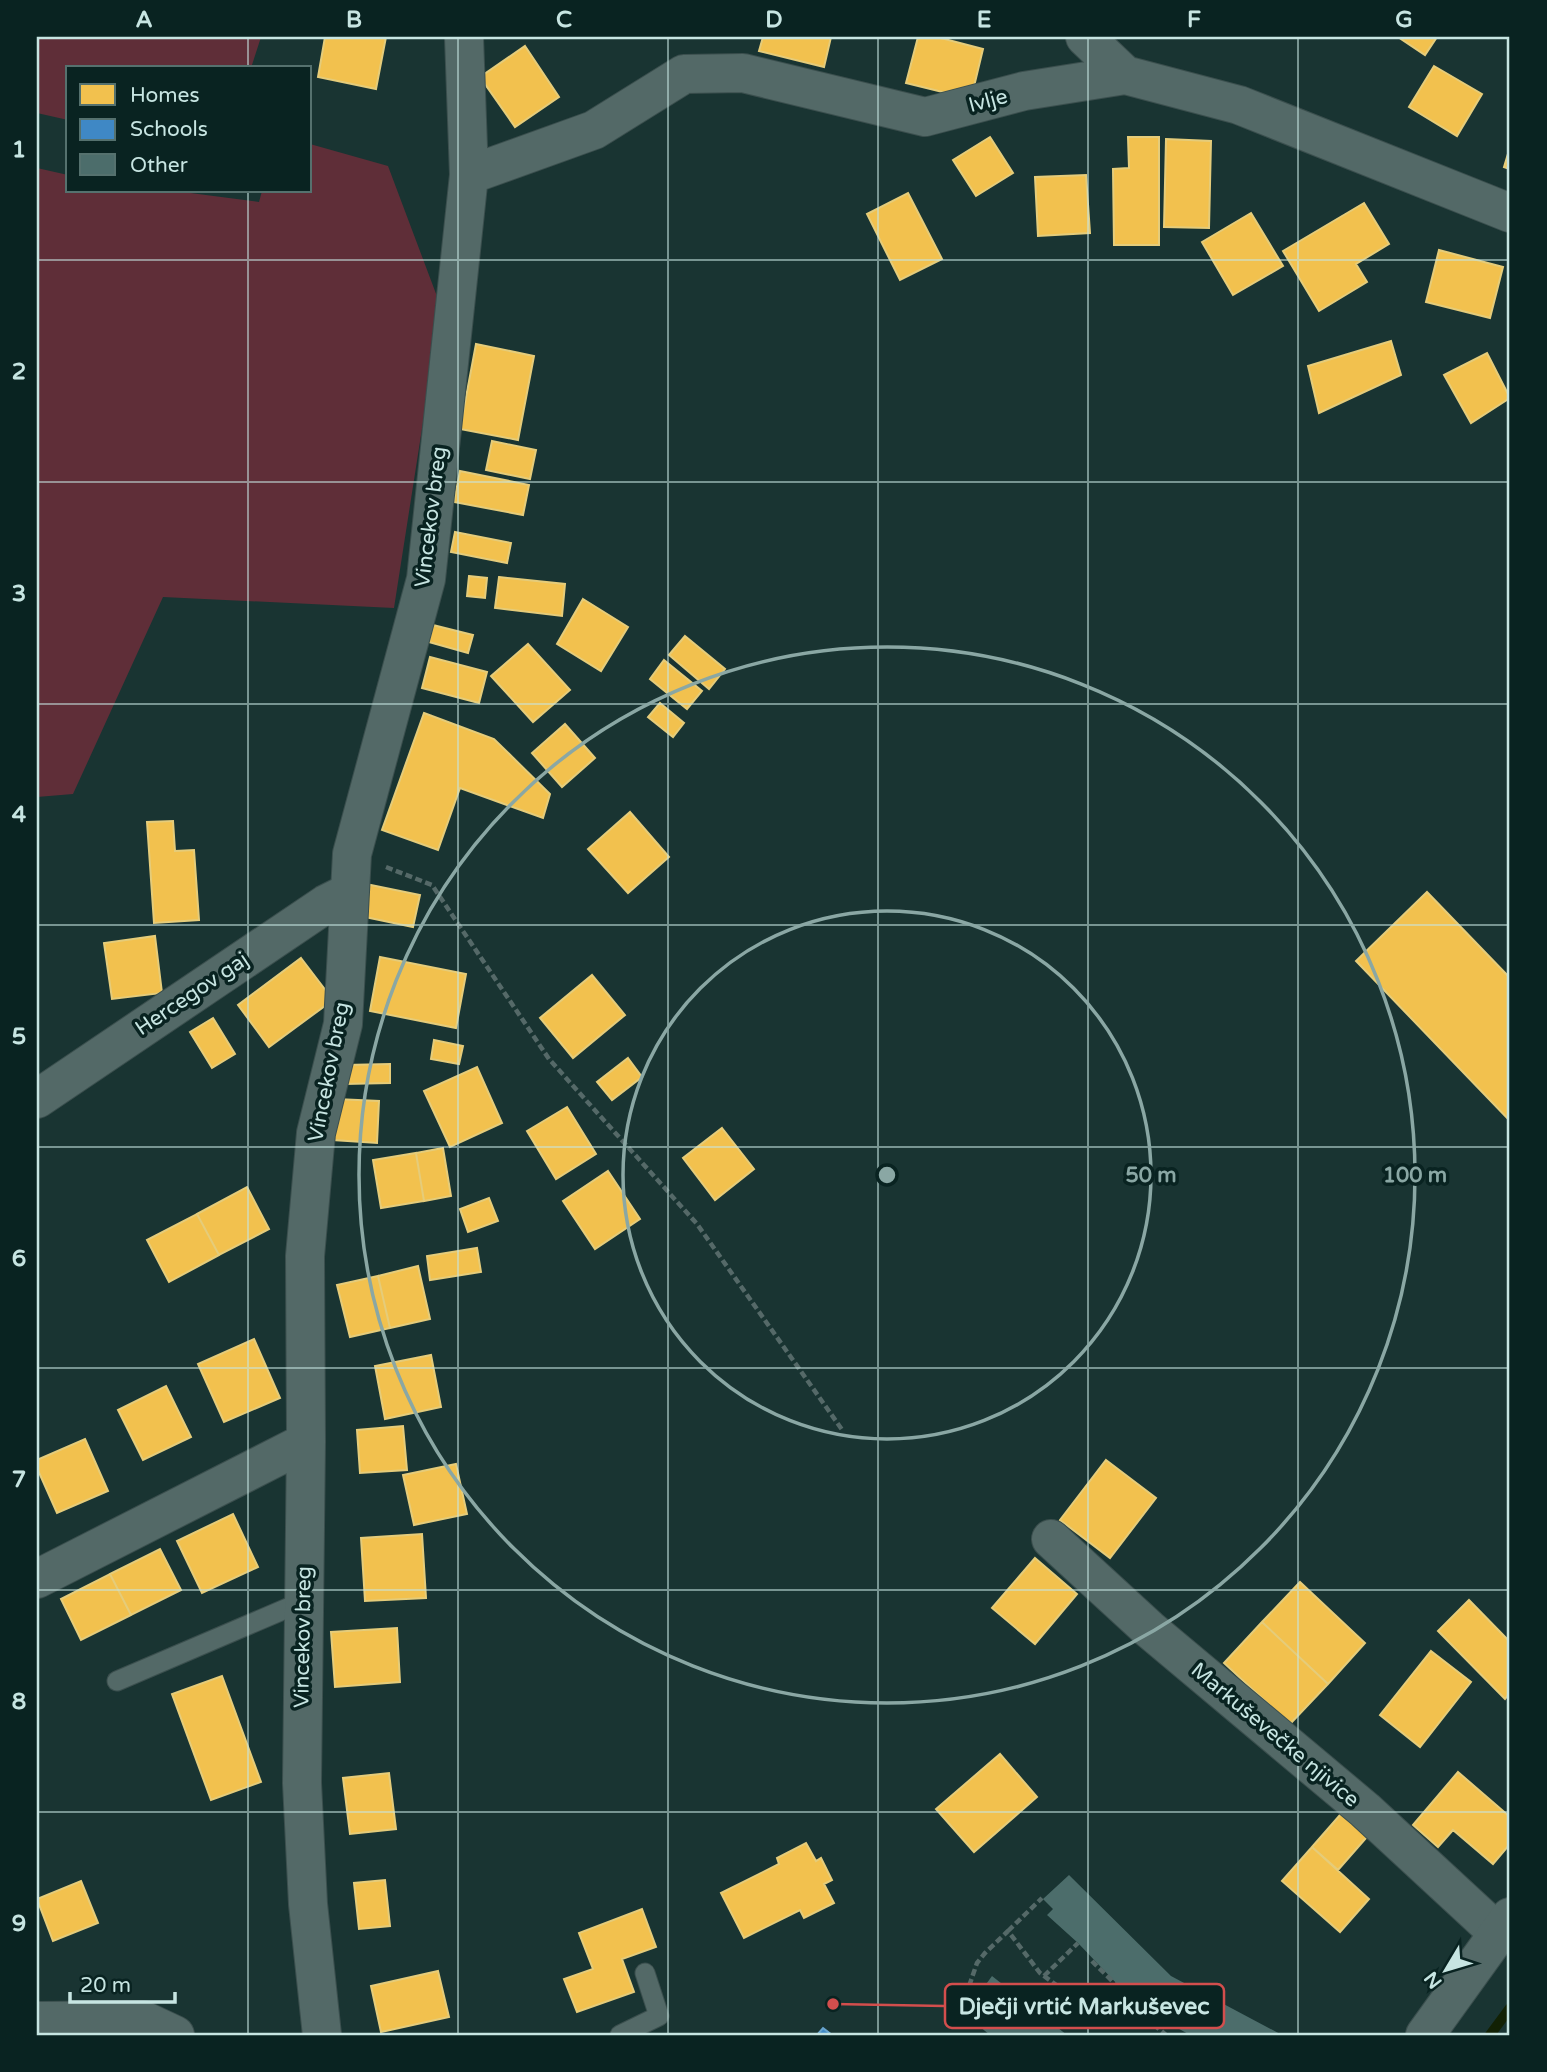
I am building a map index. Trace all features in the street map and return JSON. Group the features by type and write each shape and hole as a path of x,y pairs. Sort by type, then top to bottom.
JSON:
{"street":[{"name":"Vincekov breg","path":"321,2035 308,1904 302,1783 305,1256 316,1133 343,1024 352,854 426,579 469,175 464,37"},
{"path":"1086,37 1125,75"},
{"name":"Ivlje","path":"469,175 594,130 684,74 743,73 925,117 1024,91 1125,75 1239,105 1510,214"},
{"name":"Hercegov gaj","path":"37,1099 326,904 350,892"},
{"path":"37,1579 306,1442"},
{"name":"Markuševečke njivice","path":"1051,1539 1149,1629 1504,1925"},
{"path":"1426,2035 1504,1925"},
{"path":"37,2021 143,2020 175,2035"}],"lane":[{"path":"117,1681 304,1601"},
{"path":"620,2035 659,2016 645,1973"}],"path":[{"path":"352,854 432,885 549,1059 697,1224 843,1431"},
{"path":"954,2013 966,1995 977,1963 985,1952 1042,1898"},
{"path":"1008,1931 1040,1973 1071,1996 1087,1999 1107,1996 1125,2003 1166,2035"},
{"path":"1044,1976 1077,1942"},
{"path":"1092,1961 1120,1990 1125,1997 1125,2003"},
{"path":"1148,2020 1153,2014"}],"shaded area":[{"path":"37,37 261,37 252,66 66,66 66,120 37,113"},
{"path":"312,145 388,166 441,307 394,608 163,597 73,794 37,797 37,168 66,175 66,192 183,192 259,202 262,192 312,192"}],"building: Homes":[{"path":"325,37 386,37 376,89 318,77"},
{"path":"763,37 831,37 824,67 759,51"},
{"path":"918,37 937,37 983,49 971,99 906,83"},
{"path":"1398,37 1437,37 1425,55"},
{"path":"525,46 559,97 515,127 480,77"},
{"path":"1434,66 1482,94 1457,136 1409,107"},
{"path":"990,137 1013,173 976,196 953,160"},
{"path":"1128,137 1159,137 1159,245 1114,245 1113,169 1129,168"},
{"path":"1166,139 1211,141 1209,228 1164,227"},
{"path":"1510,147 1510,169 1504,167"},
{"path":"1086,175 1090,233 1038,236 1035,177"},
{"path":"908,193 942,259 900,280 867,214"},
{"path":"1364,203 1389,244 1356,264 1367,282 1319,311 1283,251"},
{"path":"1251,213 1283,266 1233,295 1202,242"},
{"path":"1439,250 1503,267 1490,318 1426,302"},
{"path":"1391,341 1401,375 1319,413 1308,366"},
{"path":"476,344 534,356 518,440 460,429"},
{"path":"1487,353 1510,398 1471,423 1444,375"},
{"path":"492,441 536,450 530,479 486,470"},
{"path":"460,471 529,485 523,515 454,502"},
{"path":"455,532 511,543 507,563 451,552"},
{"path":"469,576 487,578 485,598 467,596"},
{"path":"499,577 565,584 562,616 495,608"},
{"path":"583,599 628,627 601,671 557,644"},
{"path":"433,625 473,635 468,653 429,642"},
{"path":"685,636 725,669 709,689 669,655"},
{"path":"528,644 570,690 533,722 491,676"},
{"path":"430,657 487,672 479,703 422,688"},
{"path":"664,660 702,691 687,709 650,679"},
{"path":"660,703 684,723 673,737 648,717"},
{"path":"424,713 494,739 550,794 543,818 460,788 438,850 382,830"},
{"path":"565,724 595,758 562,787 532,753"},
{"path":"630,812 669,857 628,893 588,849"},
{"path":"173,821 175,851 194,850 199,920 154,923 147,822"},
{"path":"366,884 420,895 413,927 360,916"},
{"path":"1427,892 1510,978 1510,1121 1356,961"},
{"path":"155,936 162,993 112,999 104,943"},
{"path":"380,957 466,974 456,1028 370,1011"},
{"path":"301,958 333,1000 269,1047 238,1005"},
{"path":"592,975 625,1015 573,1058 540,1018"},
{"path":"213,1018 235,1054 212,1068 190,1032"},
{"path":"434,1040 463,1046 459,1064 431,1059"},
{"path":"628,1058 642,1077 612,1100 597,1082"},
{"path":"390,1064 390,1083 345,1084 345,1065"},
{"path":"477,1067 502,1123 450,1147 424,1091"},
{"path":"336,1099 379,1101 377,1143 333,1140"},
{"path":"567,1107 596,1154 556,1179 527,1131"},
{"path":"722,1128 754,1169 715,1200 683,1158"},
{"path":"443,1148 451,1196 424,1201 416,1153"},
{"path":"416,1153 424,1201 381,1208 373,1160"},
{"path":"608,1171 640,1219 595,1249 563,1201"},
{"path":"247,1187 269,1229 219,1255 197,1214"},
{"path":"489,1198 498,1221 468,1232 460,1209"},
{"path":"197,1214 219,1255 169,1282 147,1240"},
{"path":"477,1248 481,1272 430,1280 427,1256"},
{"path":"418,1266 430,1319 390,1328 378,1276"},
{"path":"378,1276 390,1328 350,1337 337,1285"},
{"path":"254,1339 280,1398 224,1422 198,1364"},
{"path":"431,1355 441,1407 385,1419 375,1366"},
{"path":"166,1386 191,1437 143,1460 118,1410"},
{"path":"403,1426 407,1470 360,1473 357,1430"},
{"path":"85,1439 108,1491 57,1513 37,1468 37,1460"},
{"path":"1106,1460 1156,1498 1110,1558 1060,1520"},
{"path":"456,1464 467,1514 414,1525 403,1475"},
{"path":"233,1514 258,1567 202,1593 177,1541"},
{"path":"422,1534 426,1598 365,1601 361,1538"},
{"path":"160,1549 181,1590 131,1615 110,1574"},
{"path":"1035,1558 1077,1594 1035,1644 992,1608"},
{"path":"110,1574 131,1615 81,1640 61,1599"},
{"path":"1300,1582 1365,1643 1328,1684 1262,1622"},
{"path":"1469,1600 1510,1642 1510,1693 1505,1699 1438,1631"},
{"path":"1262,1622 1328,1684 1290,1724 1224,1663"},
{"path":"397,1628 400,1682 335,1687 331,1632"},
{"path":"1431,1651 1471,1682 1420,1747 1380,1715"},
{"path":"222,1676 261,1782 211,1800 172,1694"},
{"path":"1000,1754 1037,1797 974,1852 936,1809"},
{"path":"1458,1772 1510,1817 1510,1844 1493,1864 1453,1830 1438,1847 1413,1825"},
{"path":"389,1773 396,1829 350,1834 343,1778"},
{"path":"1347,1807 1373,1830 1338,1870 1312,1847"},
{"path":"806,1843 816,1861 821,1858 832,1880 824,1884 834,1903 804,1918 800,1910 744,1938 721,1893 779,1864 777,1858"},
{"path":"1312,1847 1369,1899 1340,1932 1282,1881"},
{"path":"385,1880 390,1926 359,1929 354,1883"},
{"path":"81,1881 98,1923 53,1941 37,1899"},
{"path":"642,1909 656,1947 622,1959 634,1992 577,2012 564,1979 593,1969 579,1933"},
{"path":"438,1971 449,2017 381,2032 371,1986"}],"building: Schools":[{"path":"823,2028 832,2035 817,2035"}],"building: Other":[{"path":"1069,1875 1171,1976 1282,2035 1190,2035 1138,2006 1078,1943 1047,1915 1053,1909 1043,1899"},
{"path":"992,1976 1067,2035 990,2035 974,2022 983,2013 974,2001"}],"waterway":[{"path":"1490,2035 1510,2008"}],"place":[{"name":"Dječji vrtić Markuševec","path":"833,2004"}]}
